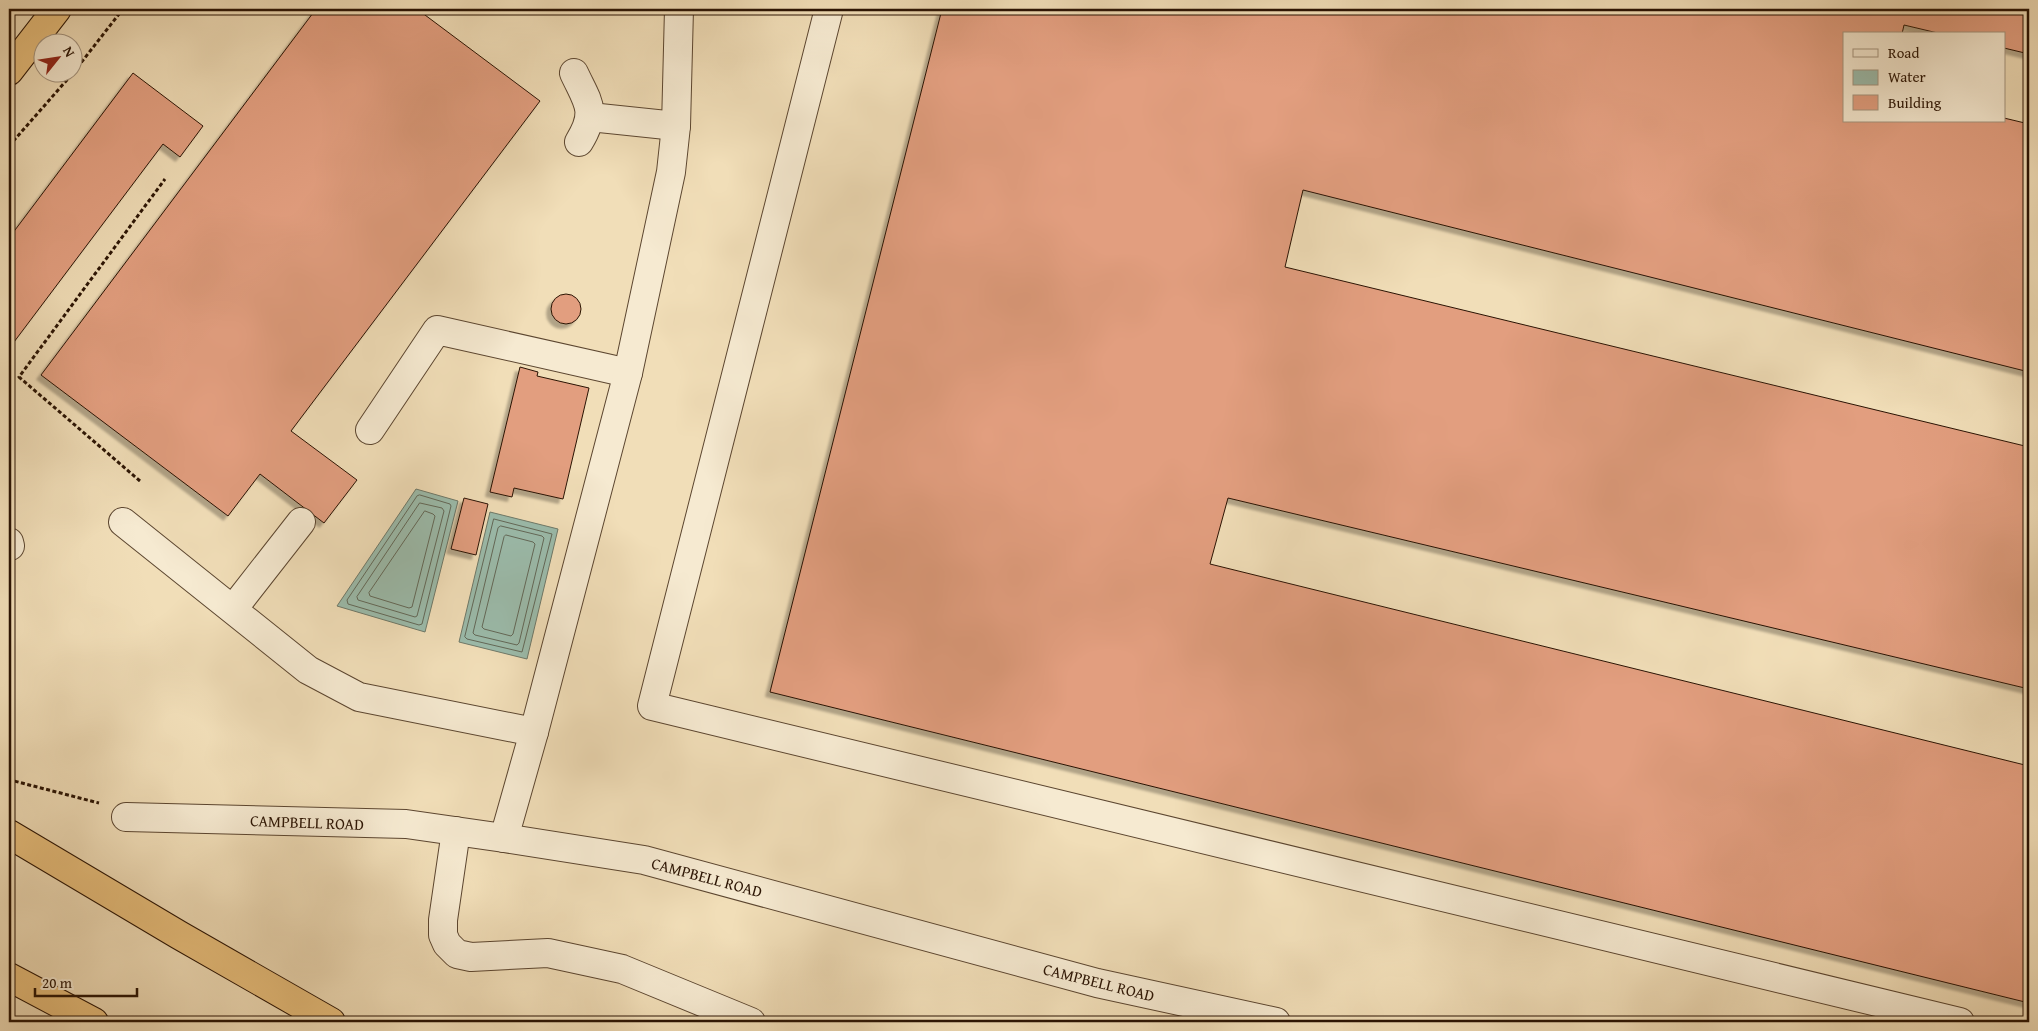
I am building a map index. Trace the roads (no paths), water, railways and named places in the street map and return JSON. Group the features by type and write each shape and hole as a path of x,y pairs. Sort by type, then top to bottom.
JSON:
{"highway":[{"path":"9,71 32,44 56,9"},
{"path":"9,834 179,935 331,1022"},
{"path":"9,977 94,1022"}],"street":[{"path":"504,838 534,732 628,372 671,172 676,126 678,9"},
{"path":"829,9 652,706 1960,1022"},
{"path":"574,72 590,108 588,127 579,142"},
{"path":"590,117 676,126"},
{"path":"370,430 437,330 628,372"},
{"path":"123,522 308,670 359,697 534,732"},
{"path":"233,609 301,522"},
{"name":"CAMPBELL ROAD","path":"126,817 406,824 644,860 1097,983 1276,1022"},
{"path":"456,831 443,920 443,935 457,954 471,957 548,953 622,969 751,1022"}],"water":[{"path":"416,489 458,501 425,632 337,606"},
{"path":"490,512 558,529 527,659 459,642"}]}
